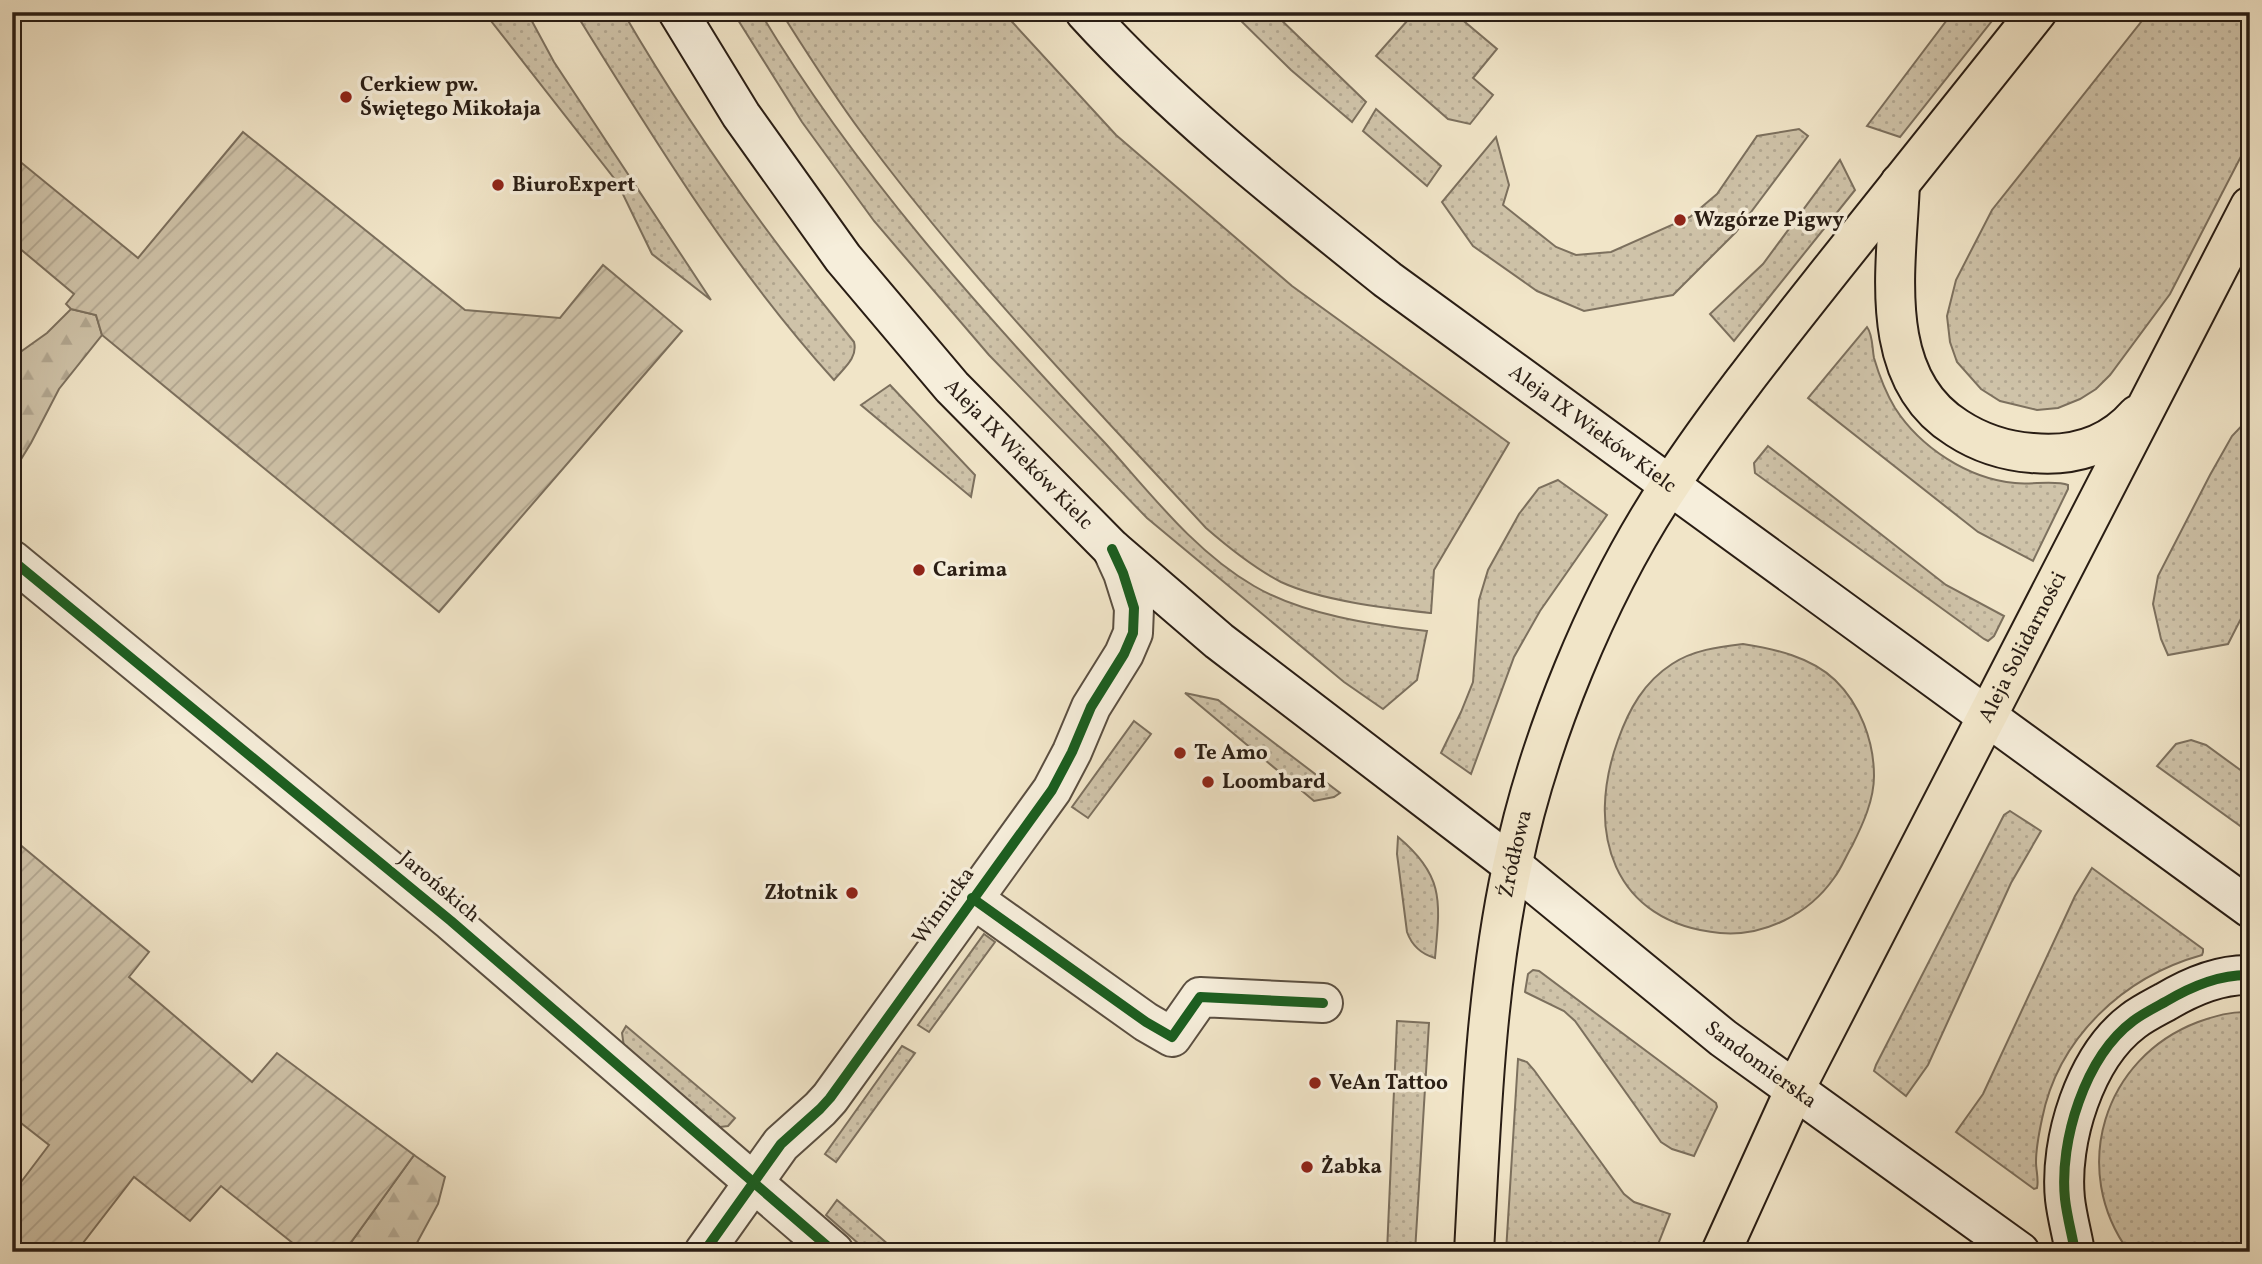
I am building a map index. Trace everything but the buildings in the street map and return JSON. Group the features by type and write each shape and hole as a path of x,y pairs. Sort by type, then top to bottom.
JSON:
{"main road":[{"path":"1669,486 1774,341 2037,12"},
{"path":"1900,183 1895,287 1899,335 1903,356 1916,385 1935,411 1949,423 1997,448 2036,454 2063,453 2107,442 2127,427 2148,403"},
{"name":"Aleja Solidarności","path":"1795,1089 2250,206"},
{"name":"Źródłowa","path":"1474,1252 1491,994 1512,865 1544,749 1575,666 1622,567 1669,486"},
{"path":"1721,1252 1795,1089"}],"street":[{"name":"Aleja IX Wieków Kielc","path":"678,12 741,115 843,258 952,387 1112,549 1219,641 1512,865"},
{"name":"Aleja IX Wieków Kielc","path":"1085,12 1174,102 1262,179 1388,279 1987,718"},
{"name":"Winnicka","path":"704,1252 781,1144 830,1098 1057,783 1091,708 1125,654 1133,633 1134,608 1130,591 1112,549"},
{"name":"Jarońskich","path":"12,560 451,921 834,1252"},
{"path":"1987,718 2250,908"},
{"name":"Sandomierska","path":"1512,865 1723,1038 2020,1252"},
{"path":"972,898 1146,1022 1172,1037 1200,997 1323,1003"},
{"path":"2075,1252 2065,1198 2067,1145 2080,1100 2099,1058 2132,1022 2190,987 2250,975"}],"green space":[{"path":"484,12 527,12 554,62 711,300 652,254 617,182"},
{"path":"575,12 623,12 732,182 854,342 852,358 834,380 761,293 728,248 665,156"},
{"path":"733,12 760,12 836,128 921,237 1012,342 1193,539 1233,572 1273,596 1338,617 1427,631 1417,680 1383,709 1344,682 1147,518 989,355 874,221 802,122"},
{"path":"781,12 1003,12 1116,135 1292,286 1509,443 1434,570 1431,613 1354,603 1297,589 1261,570 1206,528 1072,383 942,235 850,117"},
{"path":"1232,12 1273,12 1366,102 1352,122 1291,70"},
{"path":"1415,12 1453,12 1497,49 1473,78 1493,95 1470,124 1448,119 1376,56"},
{"path":"1953,12 1999,12 1900,137 1867,126"},
{"path":"2149,12 2250,12 2250,139 2170,294 2110,375 2096,389 2058,408 2037,410 2000,401 1981,389 1957,362 1950,342 1947,316 1956,280 1992,210"},
{"path":"1376,109 1441,166 1427,186 1363,131"},
{"path":"1799,129 1808,136 1736,232 1673,295 1584,311 1537,291 1473,246 1442,202 1496,137 1509,185 1503,205 1556,247 1576,255 1611,252 1690,217 1717,194 1757,136"},
{"path":"243,132 465,310 560,318 603,265 682,331 439,612 102,335 96,315 71,309 66,304 74,294 12,242 12,155 138,258"},
{"path":"1840,160 1855,190 1734,341 1710,314 1763,264"},
{"path":"71,309 96,315 102,335 59,389 12,474 12,358 47,333"},
{"path":"1867,327 1876,364 1895,408 1905,422 1932,448 1963,468 1997,480 2068,485 2033,561 1978,532 1808,398"},
{"path":"890,385 975,475 971,497 861,405"},
{"path":"2250,417 2250,601 2228,644 2168,655 2161,639 2153,604 2158,576 2232,436"},
{"path":"1768,446 1946,585 2004,616 1994,636 1988,641 1984,639 1755,473 1754,463"},
{"path":"1558,480 1607,515 1540,611 1514,657 1471,774 1441,753 1473,682 1479,600 1488,570 1519,514 1539,488"},
{"path":"1743,644 1804,660 1835,680 1852,700 1864,724 1871,750 1874,785 1867,812 1852,846 1824,891 1799,912 1769,927 1720,933 1683,926 1654,911 1632,892 1616,867 1607,838 1605,807 1608,774 1618,740 1633,707 1653,679 1688,655"},
{"path":"1185,693 1218,700 1340,793 1314,801"},
{"path":"1134,721 1151,734 1088,818 1072,807"},
{"path":"2191,740 2206,745 2250,777 2250,833 2157,766 2176,744"},
{"path":"2010,811 2041,831 2011,883 1928,1065 1906,1096 1874,1071 1876,1065 2004,815"},
{"path":"1398,837 1424,864 1436,891 1438,921 1435,958 1418,949 1407,932 1397,854"},
{"path":"12,838 149,952 129,977 252,1082 277,1053 414,1155 344,1252 304,1252 221,1186 190,1221 134,1177 76,1252 12,1252 12,1194 49,1145 12,1116"},
{"path":"2092,868 2203,949 2203,952 2202,955 2173,965 2146,979 2121,995 2098,1015 2079,1037 2050,1090 2038,1140 2038,1185 2034,1189 1956,1132 1983,1094 2075,896"},
{"path":"984,934 995,942 929,1032 918,1025"},
{"path":"1533,970 1539,971 1716,1103 1717,1107 1694,1156 1672,1149 1661,1142 1575,1021 1564,1011 1525,992 1528,974"},
{"path":"2250,1012 2250,1252 2129,1252 2111,1220 2101,1187 2099,1153 2105,1120 2119,1089 2139,1062 2165,1039 2198,1022 2230,1013"},
{"path":"1397,1021 1429,1023 1415,1252 1387,1252"},
{"path":"626,1026 735,1118 728,1126 720,1127 624,1047 622,1033"},
{"path":"902,1046 915,1053 836,1162 825,1154"},
{"path":"1518,1059 1527,1062 1534,1070 1624,1194 1634,1202 1670,1214 1655,1252 1506,1252"},
{"path":"414,1155 445,1177 438,1204 412,1252 344,1252"},
{"path":"837,1200 897,1252 868,1252 826,1215"}],"cycle path":[{"path":"704,1252 781,1144 830,1098 1052,790 1091,707 1124,654 1133,633 1134,608 1112,549"},
{"path":"12,560 451,921 834,1252"},
{"path":"972,898 1146,1022 1172,1037 1200,997 1323,1003"},
{"path":"2075,1252 2065,1199 2066,1152 2079,1102 2101,1056 2133,1021 2175,996 2217,979 2250,975"}],"place":[{"name":"Cerkiew pw. Świętego Mikołaja","path":"346,97"},
{"name":"BiuroExpert","path":"498,185"},
{"name":"Wzgórze Pigwy","path":"1680,220"},
{"name":"Carima","path":"919,570"},
{"name":"Te Amo","path":"1180,753"},
{"name":"Loombard","path":"1208,782"},
{"name":"Złotnik","path":"852,893"},
{"name":"VeAn Tattoo","path":"1315,1083"},
{"name":"Żabka","path":"1307,1167"}]}
